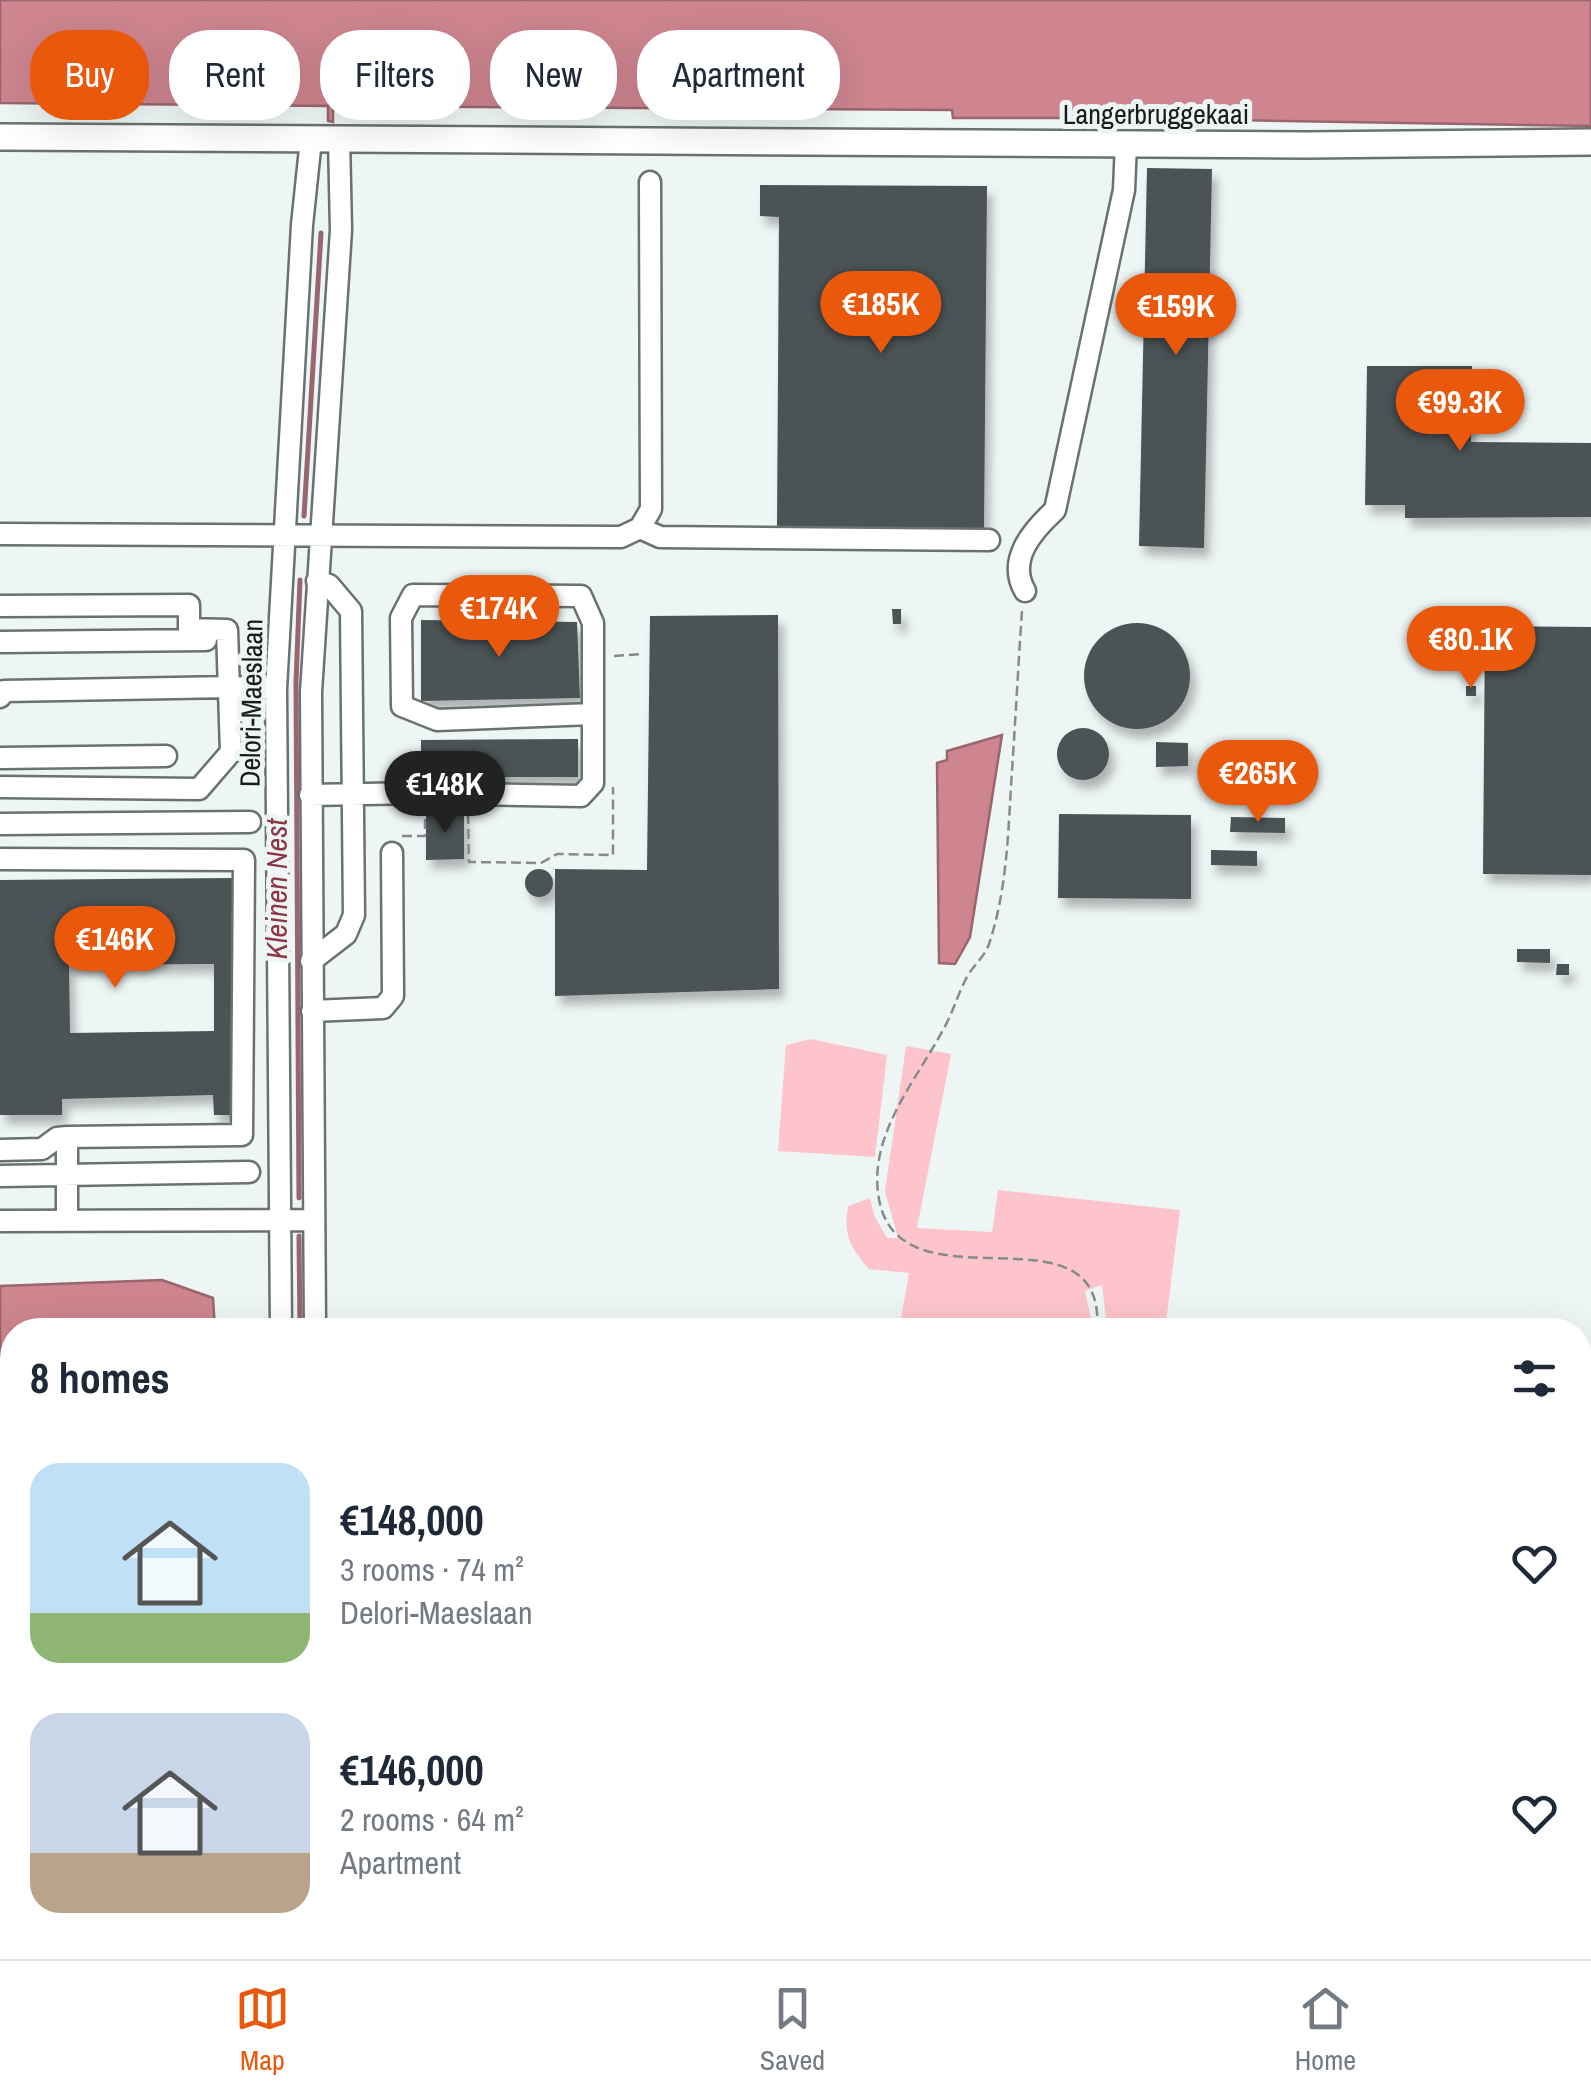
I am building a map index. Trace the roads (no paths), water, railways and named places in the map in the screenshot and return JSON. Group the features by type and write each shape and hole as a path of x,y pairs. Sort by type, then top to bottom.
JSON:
{"main road":[{"name":"Langerbruggekaai","path":"0,137 1126,144 1591,142"}],"street":[{"name":"Delori-Maeslaan","path":"281,1318 276,689 302,224 312,138"},
{"path":"315,1318 311,692 341,230 338,139"},
{"path":"1025,591 1018,580 1017,563 1035,528 1055,510 1124,190 1126,144"},
{"path":"0,534 621,537 640,528 651,509 650,182"},
{"path":"640,528 660,537 989,540"},
{"path":"311,961 346,934 354,915 351,611 329,585 317,581"},
{"path":"310,795 418,792 581,796 593,782 594,623 581,596 413,595 401,618 402,706 436,720 593,714"},
{"path":"0,606 188,605 188,630 227,630 225,687 231,752 199,789 0,788"},
{"path":"0,642 228,640"},
{"path":"0,697 4,691 276,689"},
{"path":"0,758 166,756"},
{"path":"0,824 250,822"},
{"path":"312,1011 382,1008 393,996 392,853"},
{"path":"0,859 244,860 242,1135 68,1137 56,1138 42,1149 0,1150"},
{"path":"67,1221 68,1137"},
{"path":"0,1176 248,1172"},
{"path":"0,1221 314,1220"}],"waterway":[{"name":"Kleinen Nest","path":"304,516 321,233"},
{"name":"Kleinen Nest","path":"299,1198 296,682 300,580"},
{"name":"Kleinen Nest","path":"299,1236 300,1318"}]}
